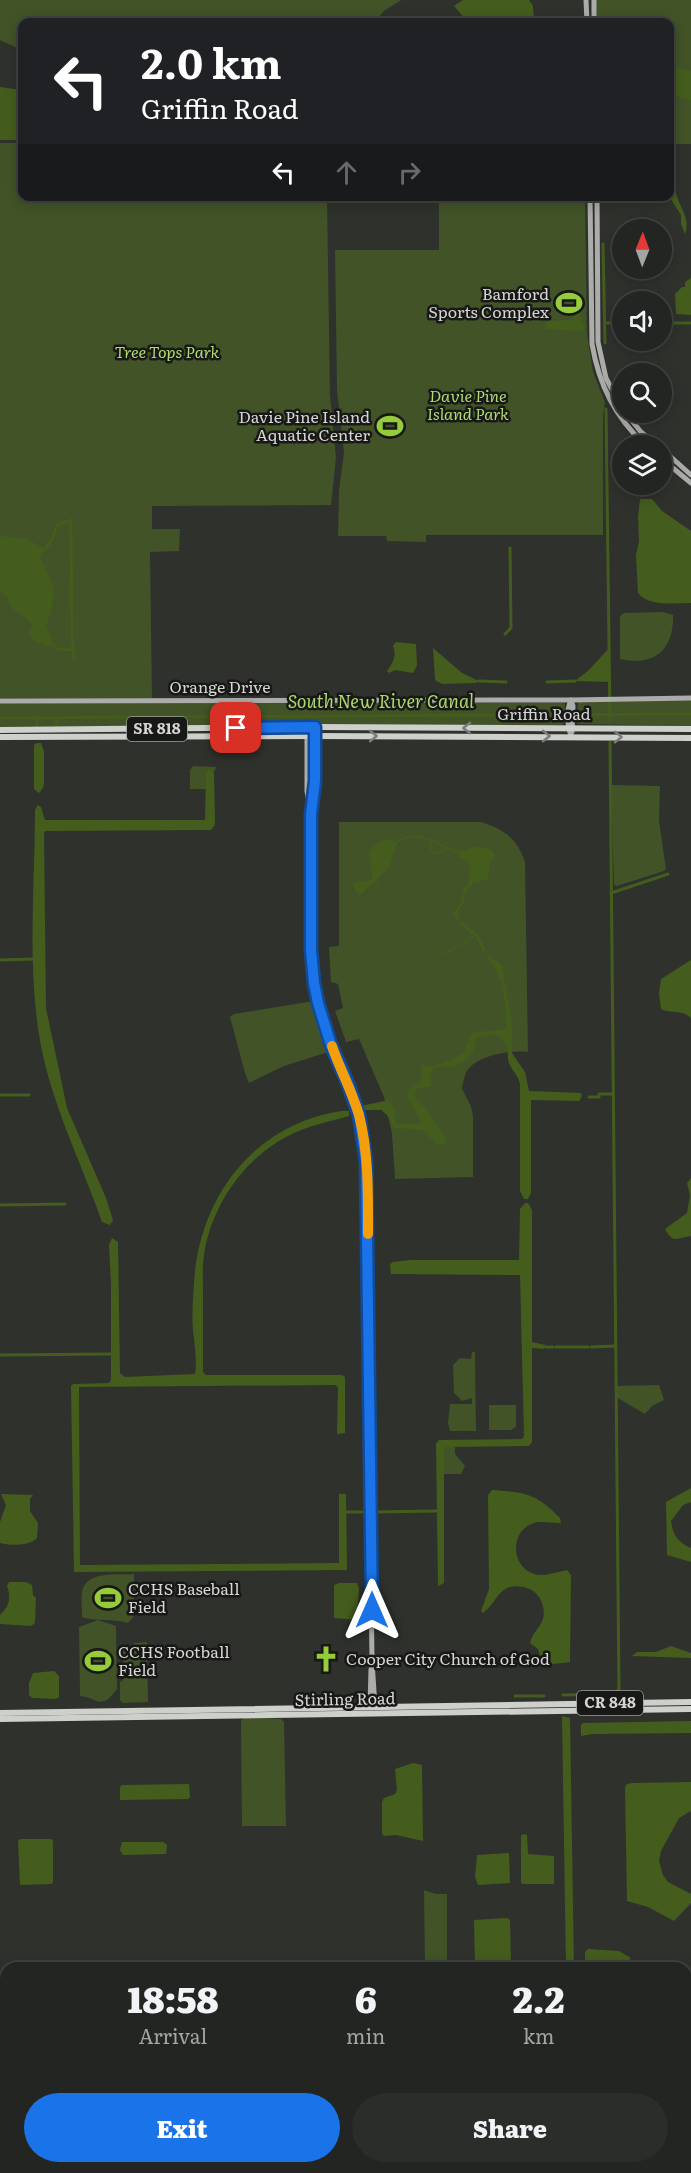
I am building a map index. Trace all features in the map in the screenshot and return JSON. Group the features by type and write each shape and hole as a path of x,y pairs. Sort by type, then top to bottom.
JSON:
{"main road":[{"name":"Griffin Road","path":"0,730 570,725 691,729"},
{"path":"158,736 164,732 198,732 207,728"},
{"path":"13,737 18,733 55,733 65,729"},
{"path":"74,737 117,734 121,729"},
{"name":"Griffin Road","path":"0,737 571,736 691,738"},
{"name":"Stirling Road","path":"0,1713 71,1714 688,1705"},
{"name":"Stirling Road","path":"151,1713 372,1707 504,1708"},
{"name":"Stirling Road","path":"0,1719 71,1714"}],"street":[{"path":"586,0 587,18"},
{"path":"594,0 594,18"},
{"path":"590,201 592,334 606,394 624,424 635,435"},
{"path":"597,201 598,360 612,392"},
{"path":"634,423 644,435"},
{"path":"672,458 691,475"},
{"path":"672,467 691,483"},
{"name":"Orange Drive","path":"0,701 570,704 612,699 691,698"},
{"path":"570,704 571,736"},
{"path":"311,727 307,736 307,791 311,814"},
{"path":"311,727 315,736 314,795 311,814 311,950 314,983 331,1045 359,1115 366,1161 372,1707"}],"green space":[{"path":"0,0 401,0 384,11 378,18 18,18 18,49 0,40"},
{"path":"596,0 691,0 691,144 674,144 674,18 596,18"},
{"name":"Tree Tops Park","path":"0,143 18,143 18,201 327,201 330,395 336,458 331,505 152,506 152,529 180,529 179,551 150,552 152,698 0,698"},
{"name":"Davie Pine Island Park","path":"439,201 585,201 587,334 593,372 605,402 603,535 426,535 426,542 387,541 386,536 338,536 339,490 344,453 337,390 335,250 439,250"},
{"path":"663,612 673,615 670,637 660,653 643,660 620,659 620,616 624,613"},
{"path":"691,700 691,726 578,724 577,722 578,702"},
{"path":"0,703 565,704 562,725 0,727"},
{"path":"193,766 216,767 214,773 214,771 206,772 206,789 190,789 190,770"},
{"path":"611,785 660,786 659,821 666,869 617,886 614,885"},
{"path":"339,822 481,822 509,836 522,854 525,862 528,1052 512,1052 486,1057 466,1073 462,1089 471,1106 473,1116 473,1177 395,1179 392,1134 384,1097 359,1039 346,1042 335,1011 343,1008 338,984 331,982 329,947 339,946"},
{"path":"314,1001 330,1046 328,1052 284,1066 249,1083 230,1017 234,1014"},
{"path":"472,1352 475,1352 476,1431 450,1431 448,1423 450,1404 472,1404 472,1398 462,1401 454,1393 453,1365 460,1358 471,1359"},
{"path":"659,1385 664,1400 652,1406 645,1414 616,1397 616,1386"},
{"path":"489,1405 516,1405 516,1427 511,1430 489,1430"},
{"path":"444,1447 455,1447 455,1454 465,1466 461,1474 444,1474"},
{"name":"CCHS Baseball Field","path":"134,1574 132,1613 134,1616 128,1623 82,1617 82,1592 89,1580 103,1575"},
{"path":"98,1620 116,1626 117,1689 107,1700 99,1702 80,1696 79,1627"},
{"path":"147,1642 148,1702 123,1703 120,1700 120,1682 123,1680 123,1648 133,1648 134,1643"},
{"path":"245,1717 281,1719 284,1722 286,1826 242,1826 241,1721"},
{"path":"424,1890 436,1894 447,1894 447,1962 425,1962"}],"shaded area":[{"path":"463,0 529,0 533,6 534,18 464,18 454,6"},
{"path":"679,67 691,71 691,101 674,97 674,69"},
{"path":"0,87 18,89 18,140 0,140"},
{"path":"674,173 677,198 687,223 685,234 681,224 681,215 672,201 674,201"},
{"path":"691,278 691,315 676,314 675,294 685,287 685,282"},
{"path":"579,313 585,328 583,331 545,329 547,321 570,320"},
{"path":"640,499 652,499 662,511 691,531 691,603 655,602 638,593 636,555 639,541"},
{"path":"0,536 27,539 45,549 40,557 54,591 46,627 53,644 50,646 32,640 29,633 33,625 11,608 7,597 0,592"},
{"path":"396,642 416,644 417,665 413,673 395,670 389,673 387,671 394,659 393,646"},
{"path":"433,648 462,673 479,681 442,684 435,680"},
{"path":"609,648 610,682 575,681 589,670"},
{"path":"41,743 44,751 44,783 39,793 34,789 34,745"},
{"path":"210,770 214,773 215,825 211,830 45,831 44,834 46,1008 67,1108 106,1198 113,1220 110,1225 102,1222 61,1117 42,1051 34,991 32,931 35,810 38,805 41,807 45,820 205,820 206,772"},
{"path":"393,840 397,843 389,868 360,895 354,889 353,883 372,879 371,851 378,843"},
{"path":"478,846 491,850 495,854 490,864 488,879 471,884 468,883 471,869 468,862 459,858 459,852"},
{"path":"488,955 502,965 512,1023 512,1053 525,1072 529,1091 581,1093 582,1096 579,1101 531,1100 531,1193 528,1199 524,1199 520,1191 520,1084 509,1062 506,1044 497,1035 485,1035 475,1039 472,1054 465,1060 452,1068 446,1066 434,1068 430,1076 432,1086 416,1089 415,1099 425,1108 446,1137 445,1143 436,1144 423,1130 394,1128 387,1115 381,1110 360,1110 361,1106 389,1100 396,1111 395,1122 397,1124 419,1124 420,1118 407,1097 410,1089 421,1082 422,1065 429,1067 451,1060 464,1052 474,1032 503,1030 506,1027 503,990 497,972 486,957"},
{"path":"691,960 691,1018 688,1015 661,1009 659,993 661,979"},
{"path":"349,1111 349,1116 318,1124 288,1136 257,1157 232,1186 222,1203 213,1220 203,1261 203,1372 206,1375 342,1375 345,1377 345,1433 337,1434 338,1388 336,1385 79,1387 80,1565 339,1563 339,1494 346,1494 347,1570 74,1572 71,1386 73,1384 109,1383 111,1380 109,1245 112,1238 118,1242 120,1373 125,1377 195,1374 192,1310 198,1251 207,1222 220,1194 237,1170 258,1148 282,1131 311,1119"},
{"path":"691,1178 691,1236 673,1238 665,1229 687,1213 690,1195 687,1183"},
{"path":"528,1203 532,1210 532,1342 546,1347 532,1348 532,1442 529,1446 444,1447 444,1583 438,1586 436,1444 439,1440 522,1439 524,1436 520,1275 391,1274 390,1264 410,1260 519,1260 520,1209"},
{"path":"691,1488 691,1502 683,1505 671,1521 677,1538 691,1548 691,1562 667,1555 666,1502"},
{"path":"492,1490 530,1496 544,1504 560,1518 561,1523 537,1522 526,1527 520,1533 516,1548 520,1564 534,1574 546,1575 567,1570 571,1575 570,1662 554,1664 542,1662 538,1649 530,1643 542,1622 544,1613 540,1599 532,1590 523,1587 509,1587 488,1609 483,1613 481,1611 489,1589 488,1495"},
{"path":"1,1494 33,1495 30,1499 30,1511 38,1523 37,1538 34,1541 20,1545 0,1543 0,1522 6,1505"},
{"path":"9,1582 26,1582 32,1585 33,1595 36,1598 35,1623 31,1626 0,1624 0,1615 9,1601 7,1586"},
{"path":"357,1583 359,1588 357,1620 334,1618 334,1585"},
{"path":"671,1646 691,1653 691,1658 632,1656 637,1652 656,1652"},
{"path":"54,1671 59,1676 59,1697 56,1699 32,1698 29,1695 29,1683 33,1673"},
{"path":"562,1716 570,1718 574,1962 566,1962"},
{"path":"691,1721 691,1733 581,1736 583,1723"},
{"path":"413,1763 422,1765 423,1841 382,1834 382,1802 384,1798 395,1794 397,1790 395,1769"},
{"path":"691,1782 691,1811 679,1818 661,1851 659,1861 663,1875 668,1882 691,1894 691,1903 674,1921 648,1907 627,1901 625,1787 632,1783"},
{"path":"189,1784 190,1797 188,1799 120,1800 122,1785"},
{"path":"521,1835 527,1835 528,1854 554,1856 554,1884 521,1883"},
{"path":"20,1839 51,1839 53,1841 53,1882 51,1884 20,1885 18,1841"},
{"path":"122,1842 163,1842 167,1845 166,1854 123,1855 120,1850"},
{"path":"509,1853 510,1883 478,1885 475,1877 477,1855"},
{"path":"507,1918 510,1920 511,1962 475,1962 474,1920"},
{"path":"588,1949 619,1951 631,1958 627,1962 585,1962 585,1952"}],"waterway":[{"path":"603,244 605,343"},
{"path":"605,323 612,323"},
{"path":"672,323 691,323"},
{"path":"606,409 610,721"},
{"path":"45,549 52,540 57,525 71,520 74,659"},
{"path":"505,634 511,628 510,548"},
{"path":"53,644 57,649 73,650"},
{"path":"479,681 506,682"},
{"path":"547,682 575,681"},
{"name":"South New River Canal","path":"0,718 691,714"},
{"name":"South New River Canal","path":"37,717 37,726"},
{"name":"South New River Canal","path":"56,717 56,726"},
{"path":"563,1695 610,1694 619,1690 610,742"},
{"path":"396,842 406,838 422,837 459,852"},
{"path":"431,840 431,851 435,854 446,849"},
{"path":"611,893 668,874"},
{"path":"375,880 380,890"},
{"path":"458,919 455,914 462,903 465,889 471,884"},
{"path":"461,923 477,936 484,950"},
{"path":"457,947 475,935"},
{"path":"443,955 454,948"},
{"path":"0,960 33,959"},
{"path":"589,1097 613,1094"},
{"path":"0,1095 29,1095"},
{"path":"0,1205 65,1204"},
{"path":"591,1347 616,1346"},
{"path":"546,1347 553,1347"},
{"path":"556,1347 588,1347"},
{"path":"0,1355 111,1354"},
{"path":"374,1512 436,1511"},
{"path":"346,1512 369,1512"},
{"path":"515,1696 544,1696"}],"slow traffic":[{"path":"332,1046 359,1115 366,1161 368,1234"}],"place":[{"name":"Bamford Sports Complex","path":"569,303"},
{"name":"Davie Pine Island Aquatic Center","path":"390,426"},
{"name":"CCHS Baseball Field","path":"108,1598"},
{"name":"Cooper City Church of God","path":"326,1659"},
{"name":"CCHS Football Field","path":"98,1661"}],"route":[{"path":"236,728 315,727 315,781 311,814 311,950 314,983 334,1054 359,1115 366,1161 372,1610"}]}
